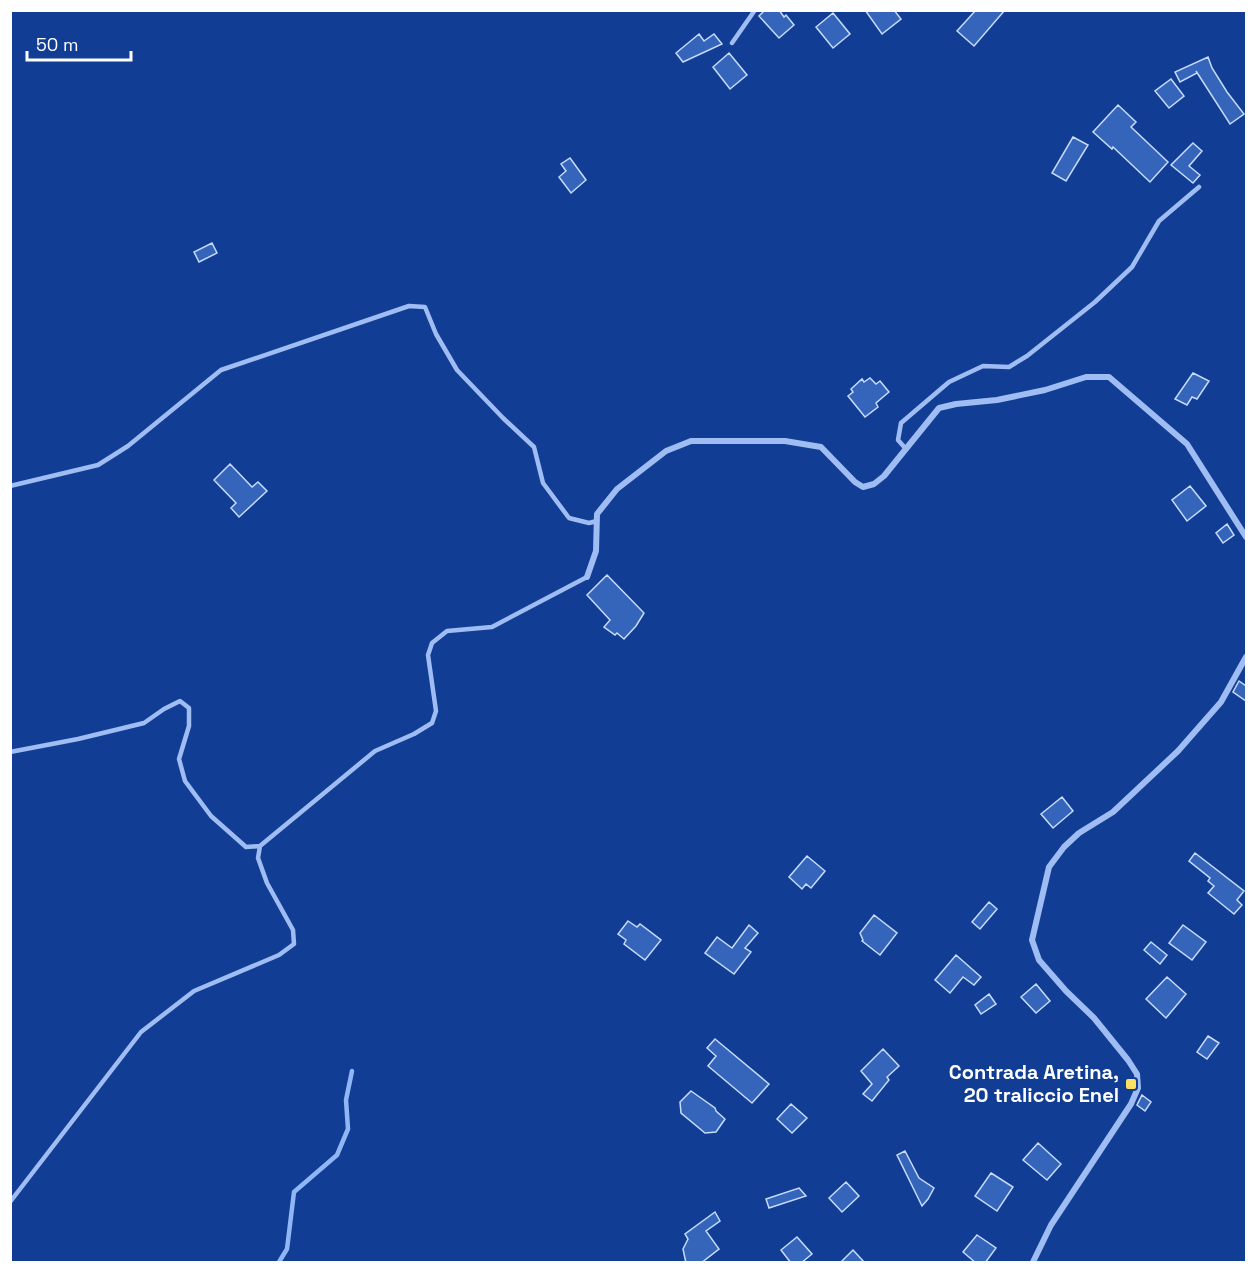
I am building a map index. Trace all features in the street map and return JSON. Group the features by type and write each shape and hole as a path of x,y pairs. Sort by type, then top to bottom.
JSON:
{"street":[{"path":"587,577 596,551 597,514 617,489 666,451 691,441 785,441 821,447 855,482 864,487 874,484 884,476 939,408 1016,396 1086,377 1108,377 1187,444 1246,537"},
{"path":"1033,1263 1051,1225 1131,1104 1138,1088 1137,1074 1128,1060 1094,1018 1039,960 1032,940 1049,867 1064,847 1079,833 1113,812 1178,751 1221,702 1246,657"}],"lane":[{"path":"732,43 755,10"},
{"path":"906,449 898,440 902,423 949,382 984,366 1009,367 1027,356 1095,302 1132,267 1159,221 1199,187"},
{"path":"10,486 98,465 128,446 221,370 409,306 424,307 436,334 458,370 534,447 543,483 569,518 589,523 597,521"},
{"path":"10,752 144,723 164,708 180,701 189,708 189,726 179,759 186,781 211,816 246,848 260,846 375,751 414,734 432,723 436,711 428,655 432,643 447,631 492,627 587,577"},
{"path":"10,1202 141,1032 194,991 279,955 294,944 293,930 267,883 258,858 260,846"}],"building":[{"path":"765,10 779,10 794,25 779,38 759,16"},
{"path":"865,10 894,10 901,19 882,34"},
{"path":"976,10 1005,10 974,46 957,31"},
{"path":"833,13 850,34 833,48 816,27"},
{"path":"699,34 704,41 714,34 722,44 683,62 676,53"},
{"path":"729,53 747,75 730,89 713,67"},
{"path":"1208,57 1227,92 1244,114 1230,124 1196,71 1197,73 1180,82 1175,72"},
{"path":"1171,79 1184,96 1169,108 1155,91"},
{"path":"1118,105 1136,122 1131,127 1168,162 1150,182 1113,147 1112,149 1093,132"},
{"path":"1073,137 1088,145 1066,181 1052,173"},
{"path":"1193,143 1202,151 1189,166 1200,175 1193,183 1171,165"},
{"path":"570,158 586,180 571,193 559,177 566,171 561,164"},
{"path":"212,243 217,253 199,262 194,252"},
{"path":"1193,373 1209,381 1197,399 1192,397 1187,405 1175,399"},
{"path":"870,378 876,384 880,381 889,392 876,403 878,407 865,417 848,396 853,392 851,389 862,379 864,382"},
{"path":"230,464 252,487 258,482 267,491 239,517 231,508 236,503 214,480"},
{"path":"1190,486 1206,506 1187,521 1172,500"},
{"path":"1227,524 1234,535 1223,543 1216,533"},
{"path":"607,575 644,613 624,639 604,627 610,620 587,595"},
{"path":"1239,681 1246,686 1246,701 1233,692"},
{"path":"1062,797 1073,811 1053,828 1041,814"},
{"path":"1195,853 1244,891 1237,900 1242,905 1234,914 1208,893 1214,886 1208,881 1210,878 1189,861"},
{"path":"807,856 825,871 811,888 806,884 802,889 789,877"},
{"path":"989,902 997,909 980,929 972,922"},
{"path":"874,915 897,933 880,955 862,941 860,933"},
{"path":"628,921 637,927 640,924 661,940 645,960 624,944 626,940 618,934"},
{"path":"749,925 758,933 745,948 751,952 734,974 705,953 717,937 732,948"},
{"path":"1183,925 1206,942 1192,960 1169,943"},
{"path":"1151,942 1167,955 1160,964 1144,950"},
{"path":"956,955 981,977 974,985 963,977 950,993 935,980"},
{"path":"1167,977 1186,994 1166,1018 1146,999"},
{"path":"1036,984 1050,1001 1036,1013 1021,997"},
{"path":"989,994 996,1004 981,1014 975,1005"},
{"path":"1208,1036 1219,1043 1207,1059 1197,1052"},
{"path":"715,1039 769,1084 752,1103 708,1066 716,1056 707,1048"},
{"path":"883,1049 899,1066 887,1077 889,1080 872,1101 863,1094 872,1084 861,1071"},
{"path":"691,1091 715,1108 725,1119 716,1132 705,1133 681,1113 680,1102"},
{"path":"1142,1095 1151,1102 1145,1111 1137,1105"},
{"path":"791,1104 807,1118 792,1133 777,1119"},
{"path":"1038,1143 1061,1164 1047,1180 1023,1160"},
{"path":"905,1151 919,1178 934,1188 922,1206 897,1155"},
{"path":"991,1173 1013,1187 997,1211 975,1196"},
{"path":"846,1182 859,1196 842,1212 829,1198"},
{"path":"799,1188 806,1196 769,1208 766,1199"},
{"path":"715,1212 720,1221 706,1231 719,1249 701,1263 686,1263 683,1249 688,1239 685,1234"},
{"path":"977,1235 996,1248 985,1263 976,1263 963,1252"},
{"path":"797,1237 812,1254 801,1263 791,1263 781,1250"},
{"path":"853,1250 865,1263 840,1263"}],"waterway":[{"path":"279,1262 287,1249 294,1192 337,1155 348,1129 346,1100 352,1071"}],"place":[{"name":"Contrada Aretina, 20 traliccio Enel","path":"1131,1084"}]}
